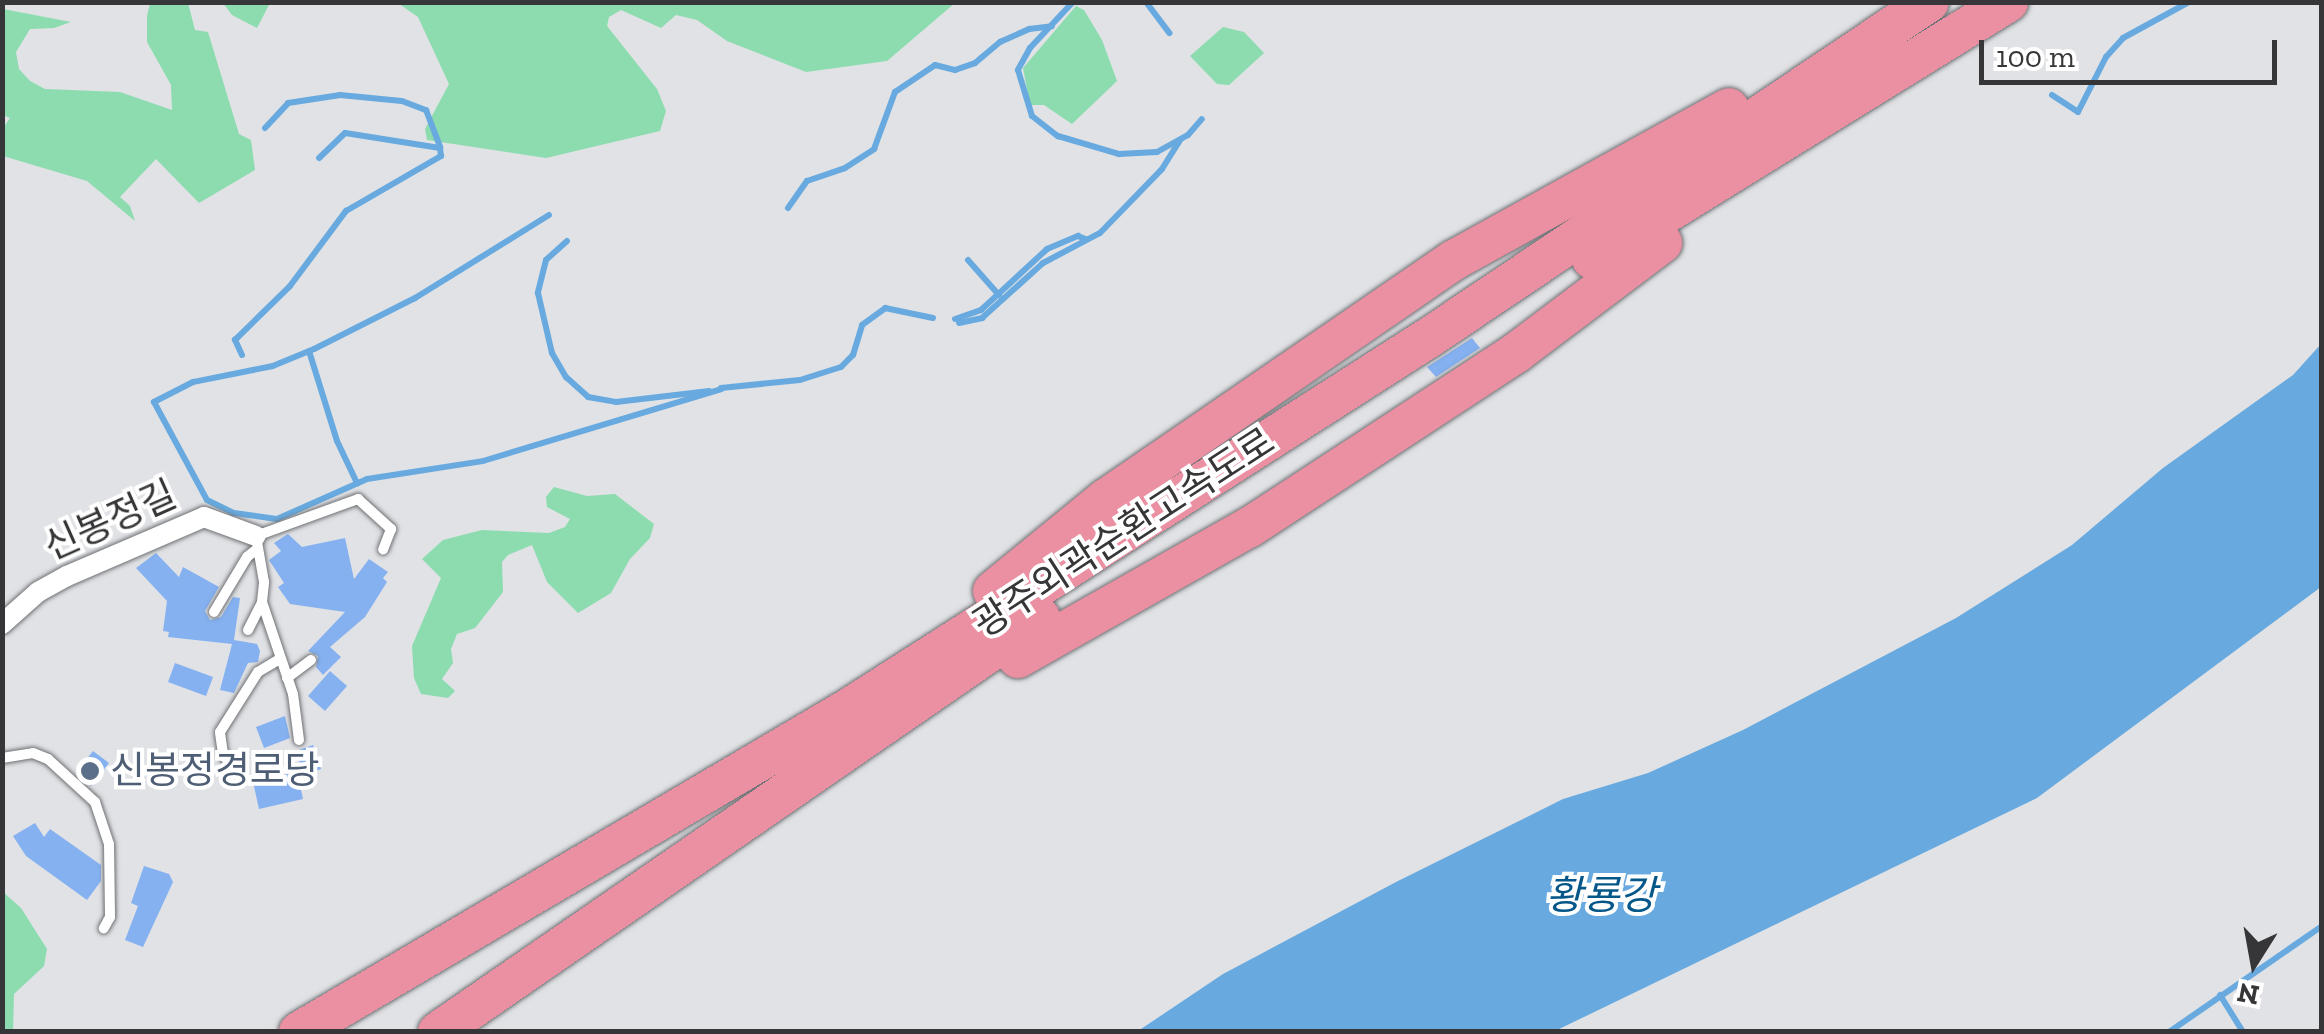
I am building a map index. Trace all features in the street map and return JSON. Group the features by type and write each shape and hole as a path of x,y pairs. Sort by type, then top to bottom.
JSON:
{"highway":[{"path":"848,709 1106,499 1454,260 1921,2"},
{"name":"광주외곽순환고속도로","path":"299,1032 848,709 1433,335 1929,2"},
{"name":"광주외곽순환고속도로","path":"438,1032 1067,598 1452,346 2008,2"}],"street":[{"name":"신봉정길","path":"2,624 38,592 66,576 204,516 256,543"}],"lane":[{"path":"214,612 256,543 358,498 391,529 384,550"},
{"path":"248,630 262,602 264,582 256,543"},
{"path":"262,602 298,714 299,740"},
{"path":"233,769 223,754 220,732 258,672 280,659"},
{"path":"287,678 311,660"},
{"path":"2,758 34,753 48,759 96,802 109,844 110,916 104,928"}],"green space":[{"path":"150,3 188,3 195,30 208,32 239,134 251,140 255,170 199,203 156,159 120,197 130,206 135,221 87,181 3,156 3,128 10,118 3,115 3,9 71,22 54,28 30,29 16,52 19,69 30,81 45,89 120,92 172,110 171,85 147,42 147,16"},
{"path":"223,3 270,3 257,28 232,15"},
{"path":"398,3 955,3 887,61 806,72 727,41 697,20 676,15 661,28 621,10 609,17 607,26 657,89 666,111 660,131 546,158 427,140 425,129 449,84 418,17"},
{"path":"1076,6 1084,10 1102,40 1117,81 1072,124 1044,105 1030,105 1023,68"},
{"path":"1223,27 1244,32 1264,53 1229,85 1217,84 1190,56"},
{"path":"554,487 587,496 615,494 654,524 650,538 630,559 611,593 578,613 547,582 532,545 508,555 502,562 503,592 475,628 457,634 451,649 453,663 442,679 455,691 448,698 421,694 414,678 412,646 441,578 422,559 443,540 482,530 549,533 565,527 570,519 547,507 546,497"},
{"path":"2,891 21,908 47,949 44,966 14,994 13,1031 3,1031"}],"water":[{"name":"황룡강","path":"2321,344 2321,587 2037,798 1555,1031 1138,1031 1223,974 1396,882 1563,799 1648,773 1743,730 1956,618 2072,545 2163,468 2293,375"}],"building":[{"path":"1472,338 1480,348 1436,377 1427,367"},
{"path":"288,534 302,547 345,538 354,579 369,559 388,572 383,578 387,582 365,617 330,647 341,657 323,675 316,667 318,656 308,651 345,612 290,604 278,587 284,583 269,560 281,551 274,543"},
{"path":"156,553 179,577 183,567 219,587 205,611 210,620 221,617 233,597 240,598 234,640 257,644 260,651 258,662 248,663 234,693 220,690 232,644 168,637 169,632 163,631 167,601 136,568"},
{"path":"175,663 213,677 206,696 168,682"},
{"path":"330,671 347,686 325,711 308,696"},
{"path":"285,716 290,738 264,748 256,727"},
{"path":"313,745 321,769 304,775 296,751"},
{"name":"신봉정경로당","path":"93,751 109,763 91,786 76,773"},
{"path":"297,772 303,799 259,809 253,782"},
{"path":"35,823 44,837 50,829 101,865 101,881 87,900 26,856 13,836"},
{"path":"144,866 169,874 173,882 143,947 125,940 138,906 131,903"}],"waterway":[{"path":"1073,2 1030,48 1018,70 1032,116 1058,136 1119,154 1157,152 1188,135 1202,119"},
{"path":"1146,2 1169,33"},
{"path":"2052,95 2078,112 2106,57 2123,38 2189,2"},
{"path":"788,208 807,181 845,168 874,149 895,92 935,65 955,70 975,63 1000,42 1029,29 1052,26"},
{"path":"265,128 288,103 340,95 402,101 426,110 440,147"},
{"path":"242,355 235,340 290,286 346,211 441,156 440,148 345,133 319,158"},
{"path":"959,323 982,318 1043,263 1100,233 1162,169 1180,140"},
{"path":"549,215 415,298 314,349 273,366 193,382 154,402 207,500 234,513 277,519 367,479 483,461 721,389"},
{"path":"955,319 981,310 1047,249 1078,236 1085,239"},
{"path":"567,241 546,260 538,293 552,353 566,377 588,397 616,402 709,391"},
{"path":"968,260 999,295"},
{"path":"721,388 800,380 841,367 853,355 862,325 885,308 933,318"},
{"path":"309,351 337,441 357,483"},
{"path":"2169,1032 2322,926"},
{"path":"2220,995 2243,1032"}],"place":[{"name":"신봉정경로당","path":"90,771"}]}
